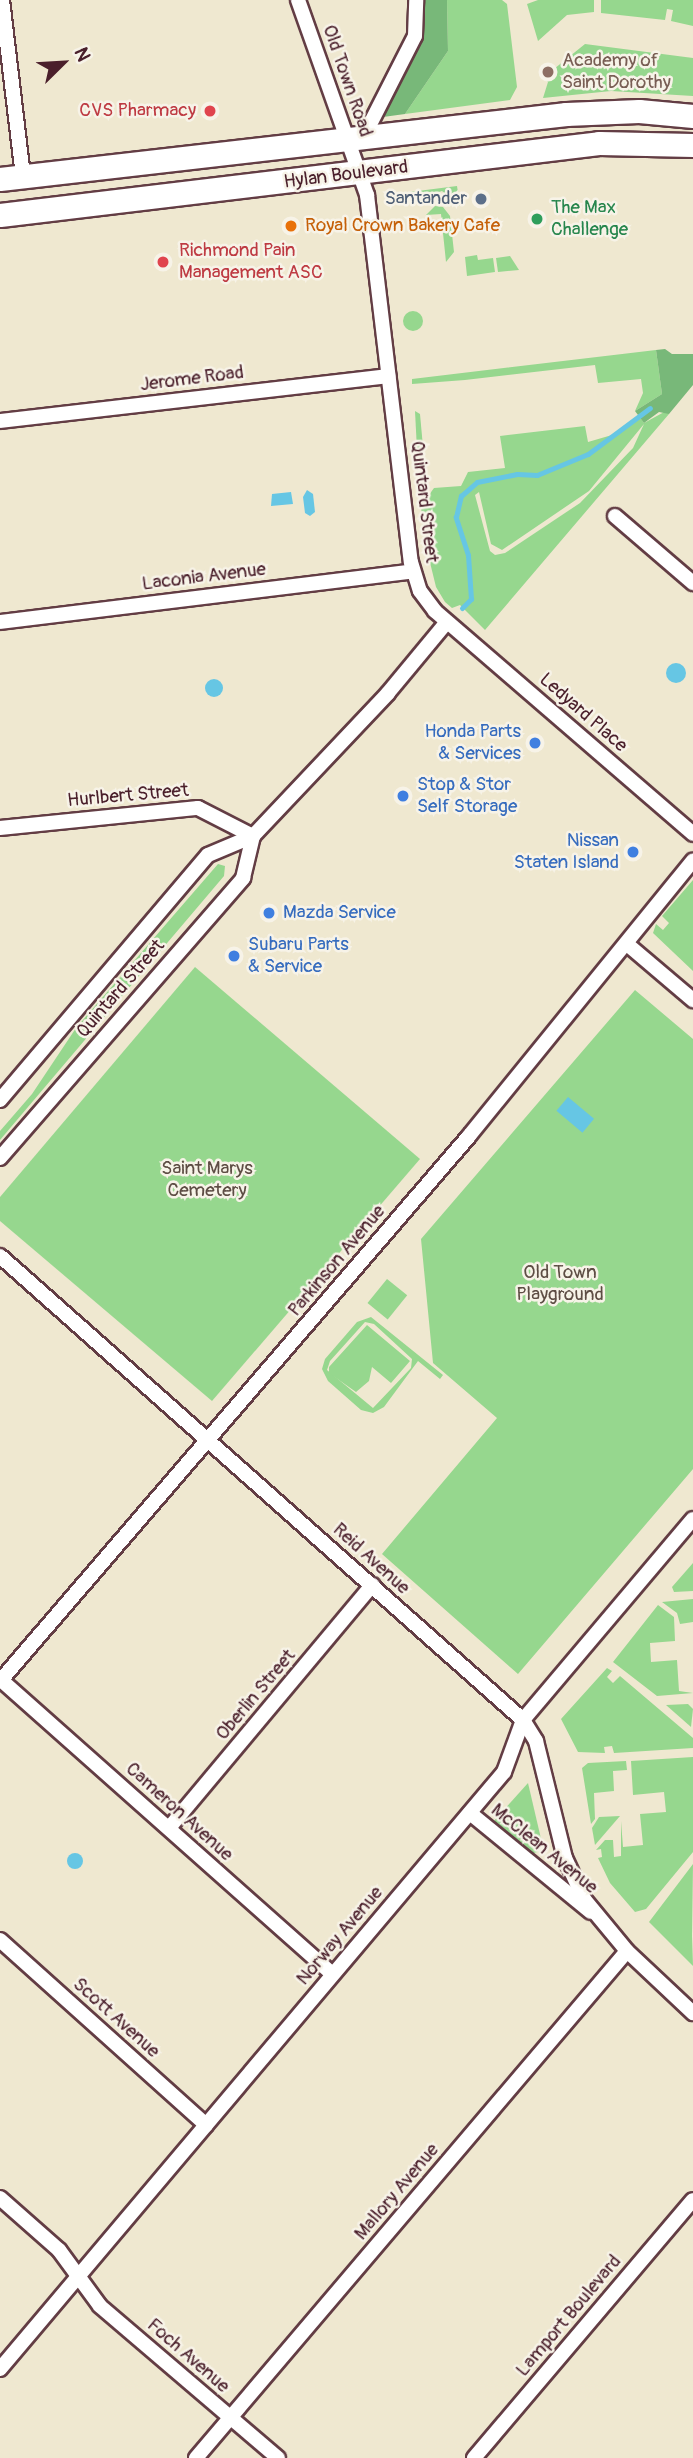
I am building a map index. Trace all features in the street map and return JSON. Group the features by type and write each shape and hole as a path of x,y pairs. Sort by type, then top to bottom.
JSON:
{"main road":[{"name":"Hylan Boulevard","path":"0,179 566,114 617,111 693,116"},
{"name":"Hylan Boulevard","path":"0,215 599,144 693,145"}],"street":[{"path":"2,0 23,176"},
{"name":"Old Town Road","path":"298,0 355,139 360,173"},
{"path":"355,139 415,36 416,0"},
{"name":"Quintard Street","path":"0,1100 208,855 253,836 388,693 447,622 430,606 413,571 367,195 360,173"},
{"name":"Jerome Road","path":"0,421 388,376"},
{"path":"615,516 693,583"},
{"name":"Laconia Avenue","path":"0,622 413,571"},
{"name":"Ledyard Place","path":"447,622 693,834"},
{"name":"Hurlbert Street","path":"0,828 198,808 253,836"},
{"name":"Quintard Street","path":"0,1157 243,878 253,836"},
{"name":"Parkinson Avenue","path":"1,1679 209,1440 627,944 693,860"},
{"path":"627,944 693,1000"},
{"name":"Reid Avenue","path":"0,1256 523,1720 544,1766 565,1858 594,1914 627,1951"},
{"name":"Norway Avenue","path":"0,2369 504,1772 523,1720 693,1519"},
{"name":"Oberlin Street","path":"169,1828 372,1585"},
{"name":"Cameron Avenue","path":"1,1679 332,1975"},
{"name":"McClean Avenue","path":"470,1813 570,1899 594,1914"},
{"name":"Scott Avenue","path":"0,1940 206,2125"},
{"path":"627,1951 693,2013"},
{"name":"Mallory Avenue","path":"196,2458 627,1951"},
{"name":"Foch Avenue","path":"0,2198 59,2250 100,2306 278,2458"},
{"name":"Lamport Boulevard","path":"474,2458 693,2200"}],"green space":[{"path":"421,0 447,0 448,51 405,114 383,117 378,110 421,36"},
{"path":"447,0 502,0 507,4 517,87 510,100 405,114 448,51"},
{"path":"538,0 594,0 594,12 567,15 538,41 527,4"},
{"path":"601,0 693,0 693,26 671,21 673,10 667,9 665,20 601,13"},
{"path":"585,44 693,58 693,96 611,91 543,98 548,82 544,77"},
{"path":"457,186 460,206 442,191 412,201 410,192"},
{"path":"435,206 443,207 450,216 454,252 446,262 441,214 426,215"},
{"path":"477,255 478,260 493,258 495,272 467,276 465,257"},
{"path":"510,256 519,270 498,272 496,258"},
{"path":"409,311 417,311 423,321 417,331 409,331 403,325 403,317"},
{"path":"665,349 672,354 693,354 693,385 669,414 659,412 644,423 635,411 662,394 656,350"},
{"path":"656,350 662,394 635,411 643,393 641,379 598,383 595,365 412,384 412,379"},
{"path":"415,411 420,414 423,447 417,450"},
{"path":"666,411 669,414 485,630 460,605 452,608 445,602 436,587 424,538 421,506 434,488 461,486 468,472 505,468 500,436 585,426 588,442 612,435 639,416 644,423","holes":["644,424 633,448 580,503 505,553 495,555 490,551 475,495 479,492 491,544 502,550 589,491"]},
{"path":"218,864 225,866 224,876 0,1140 0,1131 32,1094 76,1028"},
{"path":"693,880 693,971 653,933 656,924 663,930 669,923 662,916"},
{"name":"Saint Marys Cemetery","path":"195,967 420,1159 212,1401 0,1221 0,1197"},
{"name":"Old Town Playground","path":"635,990 693,1039 693,1469 518,1674 382,1554 497,1418 433,1363 421,1239"},
{"path":"387,1279 407,1295 388,1319 367,1303"},
{"path":"371,1317 443,1375 440,1379 418,1361 384,1407 373,1413 361,1410 328,1381 322,1369 325,1359 357,1322","holes":["365,1322 374,1324 412,1359 411,1368 373,1408 327,1370 330,1361"]},
{"path":"367,1325 410,1361 391,1383 372,1367 369,1381 356,1392 329,1373 329,1367"},
{"path":"693,1563 693,1591 674,1592 672,1587"},
{"path":"693,1599 693,1622 680,1624 677,1613 662,1602"},
{"path":"658,1605 674,1617 675,1641 650,1643 651,1662 677,1660 679,1691 693,1693 657,1696 613,1662"},
{"path":"607,1668 612,1671 607,1677 613,1683 620,1676 693,1738 693,1748 614,1753 612,1746 604,1747 605,1753 578,1752 561,1719"},
{"path":"688,1704 693,1709 691,1727 666,1705"},
{"path":"693,1757 693,1852 646,1909 635,1912 610,1883 598,1858 602,1857 601,1849 596,1850 605,1840 613,1840 614,1857 621,1856 621,1821 623,1847 643,1845 640,1814 666,1812 664,1792 633,1795 631,1761"},
{"path":"626,1761 627,1770 613,1771 614,1791 594,1793 595,1819 591,1824 582,1768 588,1763"},
{"path":"528,1783 542,1843 537,1852 531,1854 494,1821"},
{"path":"620,1816 595,1845 592,1828 599,1817"},
{"path":"693,1864 692,1936 693,1966 649,1922"}],"water":[{"path":"307,490 313,494 315,512 310,516 305,513 303,497"},
{"path":"291,492 293,504 271,506 272,494"},
{"path":"676,663 683,666 686,673 683,680 676,683 669,680 666,673 669,666"},
{"path":"214,679 220,682 223,688 220,694 214,697 208,694 205,688 208,682"},
{"path":"568,1097 594,1119 582,1133 556,1111"},
{"path":"72,1853 78,1853 83,1861 81,1867 72,1869 67,1864 67,1858"}],"waterway":[{"path":"462,608 471,599 468,555 456,517 461,496 477,482 517,474 537,475 588,454 650,408"}],"place":[{"name":"Academy of Saint Dorothy","path":"548,72"},
{"name":"CVS Pharmacy","path":"210,111"},
{"name":"Santander","path":"481,199"},
{"name":"The Max Challenge","path":"537,219"},
{"name":"Royal Crown Bakery Cafe","path":"291,226"},
{"name":"Richmond Pain Management ASC","path":"163,262"},
{"name":"Honda Parts & Services","path":"535,743"},
{"name":"Stop & Stor Self Storage","path":"403,796"},
{"name":"Nissan Staten Island","path":"633,852"},
{"name":"Mazda Service","path":"269,913"},
{"name":"Subaru Parts & Service","path":"234,956"}]}
